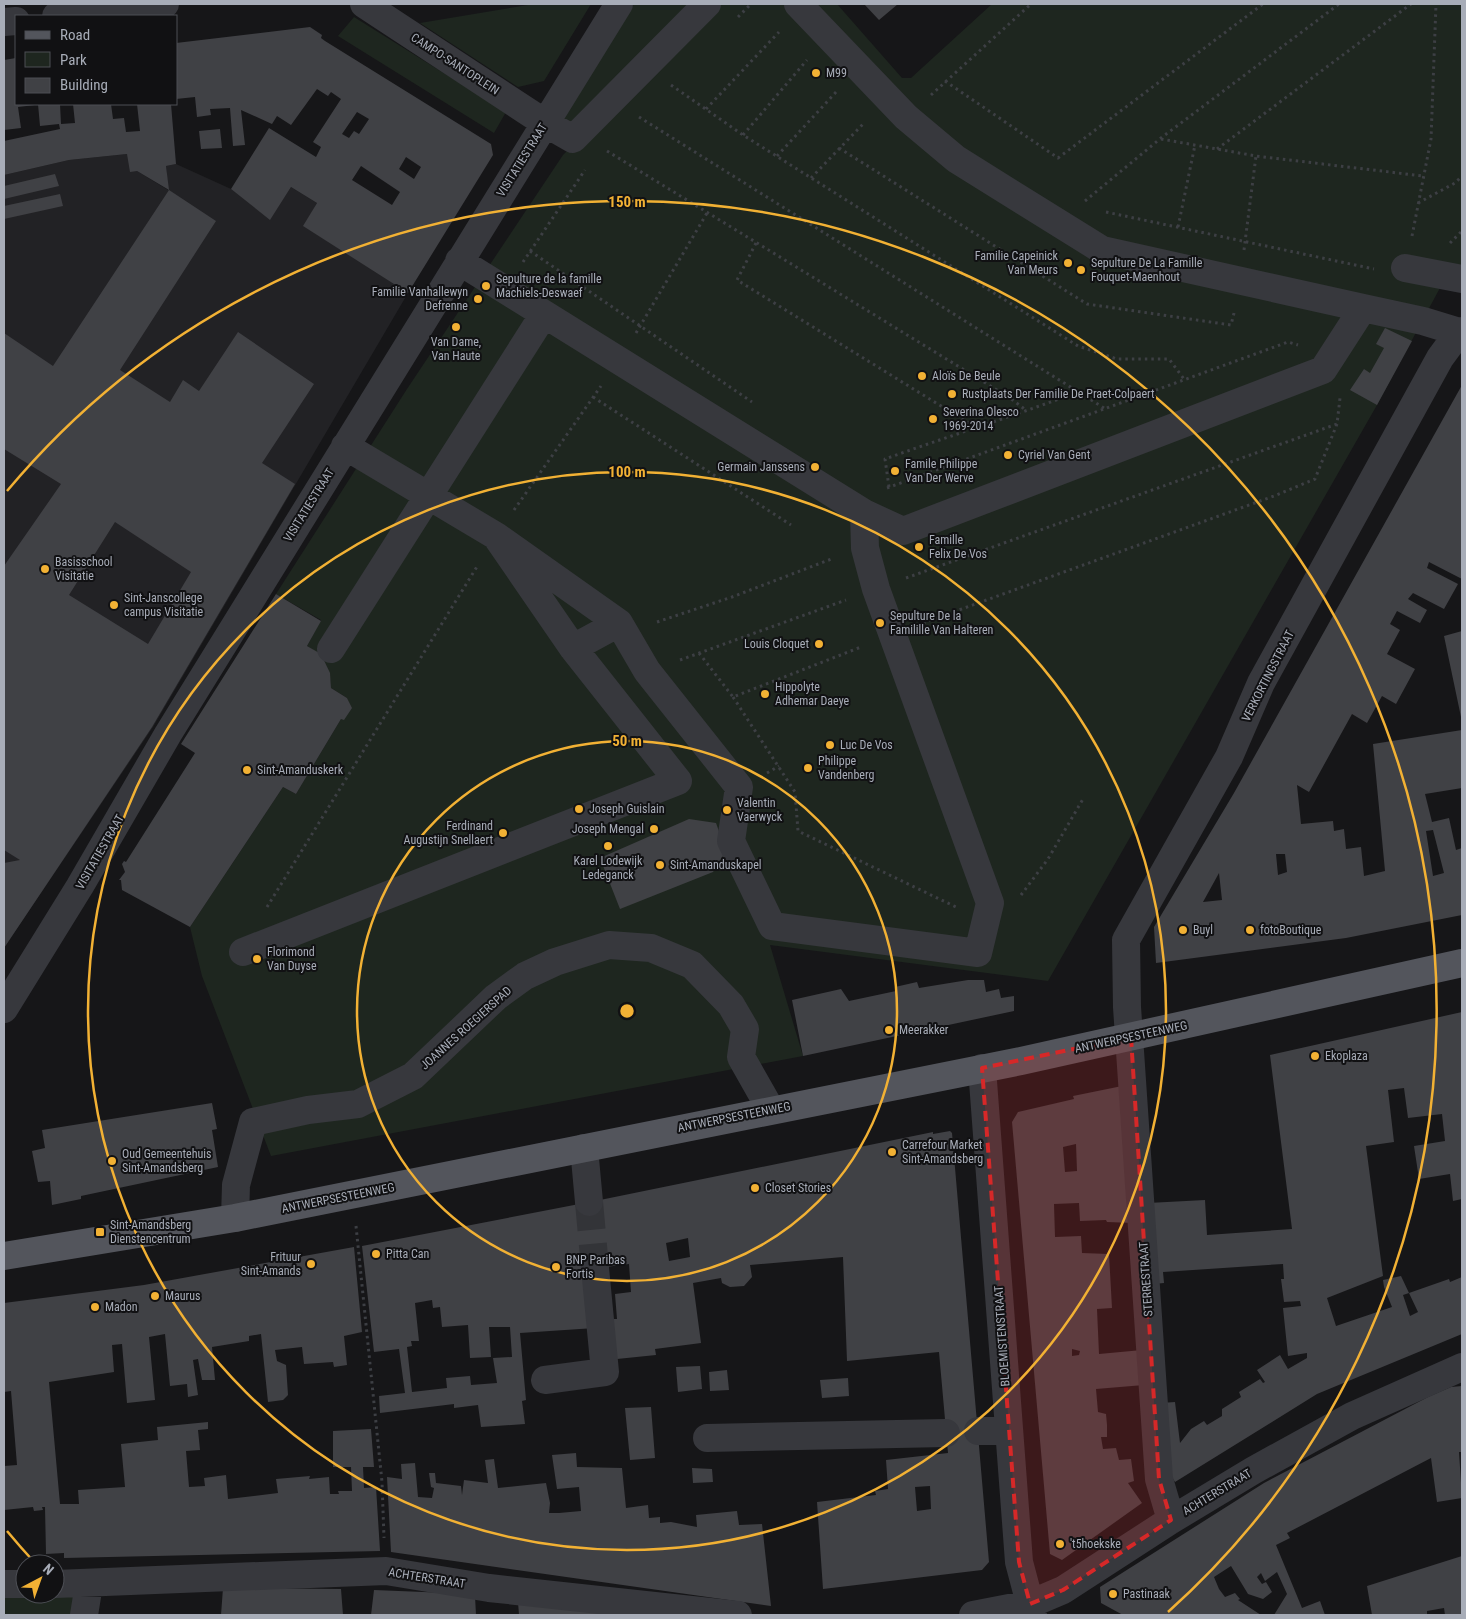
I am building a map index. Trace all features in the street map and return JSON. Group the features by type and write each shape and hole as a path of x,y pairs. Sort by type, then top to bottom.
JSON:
{"main road":[{"name":"ANTWERPSESTEENWEG","path":"4,1256 235,1218 353,1195 1131,1037 1462,963"}],"street":[{"path":"65,15 165,4"},
{"name":"CAMPO-SANTOPLEIN","path":"364,4 545,123 573,139 707,4"},
{"name":"VISITATIESTRAAT","path":"4,1009 80,886 168,734 619,4"},
{"path":"800,6 857,68 906,117 956,159 1070,216 1102,250 1461,331"},
{"path":"459,261 864,513 903,531 1323,370 1363,308"},
{"path":"1405,268 1462,279"},
{"path":"331,649 544,314"},
{"name":"VERKORTINGSTRAAT","path":"1131,1037 1125,972 1126,940 1229,756 1262,683 1440,358 1461,331"},
{"path":"345,446 496,536 620,623 647,671 740,787 731,842 772,926 978,953 990,902 876,589 865,548 864,513"},
{"path":"243,952 678,781 573,648 496,536"},
{"path":"573,648 620,623"},
{"name":"JOANNES ROEGIERSPAD","path":"235,1218 236,1185 253,1122 308,1110 358,1104 413,1076 496,997 525,976 555,962 609,945 651,948 692,965 731,1005 745,1029 741,1058 771,1110"},
{"name":"STERRESTRAAT","path":"1131,1037 1159,1479 1171,1520"},
{"name":"BLOEMISTENSTRAAT","path":"982,1068 1020,1562 1037,1612"},
{"path":"584,1148 589,1202"},
{"path":"545,1380 605,1372 595,1268"},
{"name":"ACHTERSTRAAT","path":"973,1615 1037,1612 1063,1590 1171,1520 1254,1470 1352,1416 1462,1366"},
{"path":"978,1431 1009,1431"},
{"path":"707,1438 946,1432"},
{"name":"ACHTERSTRAAT","path":"65,1584 386,1571 489,1588 738,1615"},
{"path":"84,1615 89,1584"}],"path":[{"path":"906,117 1031,4"},
{"path":"945,82 1058,158 1263,4"},
{"path":"1070,216 1161,138 1339,4"},
{"path":"1217,149 1412,4"},
{"path":"1070,216 1178,228 1404,276 1431,138 1436,4"},
{"path":"706,109 800,6"},
{"path":"743,135 828,35"},
{"path":"777,156 857,68"},
{"path":"671,84 743,135 1078,346 1117,359 1169,359 1184,379"},
{"path":"637,115 1104,408"},
{"path":"1161,138 1256,156 1423,176"},
{"path":"1178,228 1195,145"},
{"path":"601,148 1010,398 1027,412"},
{"path":"811,178 839,148 1087,304 1231,325 1240,280 1256,156"},
{"path":"1418,203 1455,183 1462,176"},
{"path":"505,290 553,214"},
{"path":"756,243 738,280 976,427"},
{"path":"530,251 753,403"},
{"path":"733,697 892,634 1265,499 1315,478 1337,424 1340,403 1333,354 1288,342 889,487 875,494 864,513"},
{"path":"889,487 885,459 976,427 1027,412 1078,392"},
{"path":"593,397 791,525"},
{"path":"647,671 1337,424"},
{"path":"276,938 266,908 496,536"},
{"path":"620,623 652,624 732,597 830,560"},
{"path":"699,653 733,697 795,792 798,831 986,921 1008,911 1048,858 1083,799"},
{"path":"353,1195 382,1482 386,1571"}],"highlighted area":[{"path":"1131,1037 1159,1479 1171,1520 1063,1590 1030,1604 1019,1562 982,1068"}],"shaded area":[{"name":"Sint-Janscollege campus Visitatie","path":"127,154 137,171 168,190 166,166 176,164 231,189 270,219 291,187 317,203 304,226 408,293 153,727 4,948 4,175 69,160"}],"green space":[{"path":"534,4 591,4 544,81 518,87 420,23"},
{"path":"634,4 696,4 575,128 561,119"},
{"path":"716,4 837,4 902,78 911,78 992,4 1462,4 1462,289 1441,286 1377,405 1048,981 770,945 803,1056 271,1156 202,976 190,927 283,787 296,794 341,719 351,708 347,698 331,688 329,674 322,658 307,646 321,620 276,594 407,389 563,155"},
{"path":"354,17 506,112 494,133 338,36"},
{"path":"65,1596 76,1596 74,1615 4,1615 4,1597 15,1597 15,1604 65,1604"}],"building":[{"path":"864,4 898,4 879,20"},
{"path":"310,27 322,35 321,38 325,41 491,144 493,155 408,293 303,226 317,203 291,187 270,220 231,189 269,128 316,157 321,147 313,142 341,99 331,92 328,96 317,89 291,125 277,116 272,124 241,110 245,145 233,146 230,108 210,109 211,115 197,117 195,97 178,99 178,43","holes":["357,112 369,119 359,134 354,131 349,138 342,134","406,157 421,167 414,179 399,169","361,166 400,192 392,205 352,180"]},
{"path":"15,58 15,105 35,105 18,107 21,128 4,130 4,60"},
{"path":"38,105 60,105 61,124 75,123 73,105 111,105 113,119 124,118 126,132 140,131 137,105 171,105 176,164 166,166 169,190 137,171 130,172 127,154 69,160 4,175 4,141 60,129 59,124 40,126"},
{"path":"220,129 222,148 201,149 199,131"},
{"path":"55,174 59,186 4,199 4,186"},
{"name":"Basisschool Visitatie","path":"169,190 216,221 120,370 170,402 183,380 199,391 238,332 314,384 262,463 295,484 152,727 4,948 4,863 20,860 4,850 4,566 61,484 4,449 4,333 53,366","holes":["115,522 191,572 148,644 69,595"]},
{"path":"60,194 63,206 4,219 4,206"},
{"path":"1385,328 1412,341 1377,405 1350,390 1364,369 1370,373 1384,348 1376,344"},
{"path":"1462,385 1462,579 1429,562 1427,568 1458,584 1444,609 1413,593 1408,599 1427,610 1420,623 1397,611 1390,624 1400,630 1387,654 1415,669 1396,704 1382,696 1367,723 1352,714 1309,792 1297,785 1301,824 1333,821 1334,831 1344,829 1346,849 1361,847 1364,876 1385,871 1373,744 1462,730 1462,788 1425,794 1432,822 1449,818 1456,850 1462,848 1462,915 1346,938 1156,963 1154,927 1234,793","holes":["1433,830 1444,873 1433,876 1426,831","1276,854 1285,854 1287,872 1278,875","1219,873 1222,900 1203,902"]},
{"name":"Sint-Amanduskerk","path":"276,594 321,621 307,646 321,654 330,673 331,688 347,698 352,708 344,720 341,719 296,794 283,787 190,927 122,890 121,880 119,880 125,872 122,864 124,861 126,862 195,753 181,744"},
{"path":"1462,631 1462,717 1461,717 1444,636"},
{"name":"Sint-Amanduskapel","path":"689,819 716,823 726,851 713,872 620,909 600,858"},
{"path":"968,980 984,980 986,992 999,989 1001,998 1014,996 1014,1011 803,1056 792,1000 841,989 849,1001 896,991 895,987 917,982 919,988"},
{"path":"1462,1012 1462,1199 1453,1201 1450,1174 1419,1179 1414,1146 1445,1141 1442,1114 1408,1118 1404,1088 1388,1090 1394,1142 1366,1146 1383,1276 1327,1298 1336,1326 1392,1307 1383,1280 1401,1276 1409,1293 1449,1279 1450,1282 1462,1277 1462,1334 1317,1394 1175,1482 1166,1468 1161,1403 1175,1402 1180,1443 1191,1429 1204,1421 1207,1425 1222,1416 1222,1409 1241,1397 1239,1392 1260,1379 1263,1383 1265,1382 1257,1370 1280,1355 1288,1369 1307,1358 1307,1353 1288,1356 1283,1308 1301,1306 1300,1301 1284,1302 1281,1279 1284,1279 1283,1264 1163,1272 1164,1283 1153,1284 1148,1203 1205,1200 1207,1235 1292,1229 1270,1055","holes":["1409,1293 1418,1312 1410,1316 1403,1295"]},
{"path":"1127,1085 1134,1223 1107,1222 1106,1220 1080,1221 1079,1203 1054,1204 1055,1237 1081,1236 1082,1253 1109,1254 1112,1308 1097,1309 1099,1354 1142,1350 1144,1385 1096,1389 1098,1412 1106,1414 1107,1437 1101,1437 1103,1449 1116,1448 1119,1460 1131,1459 1134,1481 1128,1483 1142,1503 1062,1560 1050,1554 1012,1122 1018,1112 1074,1099 1073,1096","holes":["1076,1144 1077,1171 1065,1172 1063,1147","1072,1349 1080,1351 1079,1355 1072,1356"]},
{"name":"Oud Gemeentehuis Sint-Amandsberg","path":"212,1103 217,1129 212,1130 218,1167 81,1196 81,1199 52,1205 50,1181 38,1182 32,1151 45,1148 42,1130"},
{"path":"950,1131 952,1133 989,1562 982,1570 823,1589 817,1502 876,1495 875,1491 888,1489 886,1460 948,1453 939,1352 847,1361 843,1257 750,1265 752,1277 744,1286 730,1287 722,1283 721,1278 693,1283 701,1343 655,1349 656,1355 617,1359 612,1319 617,1319 615,1294 631,1292 629,1264 590,1269 595,1328 520,1333 526,1400 522,1401 525,1424 481,1427 478,1405 454,1408 454,1404 380,1413 379,1396 405,1393 399,1349 374,1352 362,1246 933,1132 933,1134","holes":["688,1238 690,1257 669,1261 666,1243","432,1300 433,1308 440,1307 442,1327 468,1325 470,1358 491,1357 489,1327 510,1327 512,1357 493,1358 497,1383 471,1385 470,1376 446,1378 447,1388 412,1392 407,1347 412,1346 411,1341 419,1341 415,1303","930,1486 931,1509 917,1511 915,1487"]},
{"path":"354,1247 362,1332 344,1336 347,1365 334,1367 333,1362 304,1364 302,1347 275,1350 277,1361 286,1365 288,1395 283,1400 268,1402 261,1334 249,1336 249,1341 212,1347 215,1380 202,1380 198,1359 193,1360 198,1395 188,1397 187,1384 170,1386 165,1334 149,1337 155,1400 127,1403 122,1344 112,1345 114,1372 49,1382 60,1504 79,1504 78,1490 125,1487 121,1444 158,1440 157,1427 208,1422 208,1429 198,1430 200,1450 186,1451 189,1487 205,1486 204,1478 226,1475 228,1499 278,1493 276,1479 310,1476 309,1479 329,1477 330,1494 339,1494 338,1491 352,1491 351,1467 333,1467 333,1431 371,1429 374,1467 363,1467 364,1488 376,1487 380,1551 65,1558 64,1553 46,1554 45,1507 42,1507 43,1510 34,1511 33,1507 4,1510 4,1466 17,1465 11,1391 4,1392 4,1303 144,1285"},
{"path":"700,1366 702,1389 678,1392 676,1367"},
{"path":"727,1370 729,1390 710,1391 709,1372"},
{"path":"848,1378 849,1396 822,1398 820,1380"},
{"path":"1462,1386 1462,1452 1459,1452 1462,1498 1437,1502 1431,1458 1287,1533 1290,1538 1276,1545 1302,1608 1320,1601 1325,1615 1274,1615 1287,1594 1277,1572 1265,1581 1261,1573 1257,1577 1262,1584 1266,1582 1272,1592 1263,1599 1248,1594 1231,1566 1214,1577 1219,1589 1225,1597 1235,1593 1240,1599 1238,1600 1261,1615 1123,1615 1101,1603 1100,1587 1264,1483 1428,1397 1451,1387"},
{"path":"651,1407 655,1458 630,1460 625,1408"},
{"path":"576,1453 577,1467 622,1468 626,1508 648,1505 649,1518 660,1517 660,1523 671,1522 697,1527 696,1515 737,1511 739,1525 762,1524 771,1606 391,1552 387,1477 402,1479 401,1464 415,1463 418,1497 432,1498 434,1488 431,1487 429,1473 435,1473 436,1483 461,1486 462,1495 464,1480 488,1483 485,1460 494,1459 498,1488 546,1483 550,1503 549,1513 559,1513 581,1511 579,1487 557,1489 552,1455"},
{"path":"692,1468 712,1469 713,1482 693,1483"},
{"path":"1462,1556 1462,1615 1445,1615 1444,1608 1427,1611 1427,1615 1372,1615 1367,1586"},
{"path":"223,1588 341,1589 343,1615 221,1615"},
{"path":"374,1590 475,1596 476,1615 371,1615"},
{"path":"518,1602 611,1614 611,1615 519,1615"}],"tunnel":[{"path":"589,1202 595,1268"}],"place":[{"name":"M99","path":"816,73"},
{"name":"Familie Capeinick Van Meurs","path":"1068,263"},
{"name":"Sepulture De La Famille Fouquet-Maenhout","path":"1081,270"},
{"name":"Sepulture de la famille Machiels-Deswaef","path":"486,286"},
{"name":"Familie Vanhallewyn Defrenne","path":"478,299"},
{"name":"Van Dame, Van Haute","path":"456,327"},
{"name":"Aloïs De Beule","path":"922,376"},
{"name":"Rustplaats Der Familie De Praet-Colpaert","path":"952,394"},
{"name":"Severina Olesco 1969-2014","path":"933,419"},
{"name":"Cyriel Van Gent","path":"1008,455"},
{"name":"Germain Janssens","path":"815,467"},
{"name":"Famile Philippe Van Der Werve","path":"895,471"},
{"name":"Famille Felix De Vos","path":"919,547"},
{"name":"Basisschool Visitatie","path":"45,569"},
{"name":"Sint-Janscollege campus Visitatie","path":"114,605"},
{"name":"Sepulture De la Familille Van Halteren","path":"880,623"},
{"name":"Louis Cloquet","path":"819,644"},
{"name":"Hippolyte Adhemar Daeye","path":"765,694"},
{"name":"Luc De Vos","path":"830,745"},
{"name":"Philippe Vandenberg","path":"808,768"},
{"name":"Sint-Amanduskerk","path":"247,770"},
{"name":"Joseph Guislain","path":"579,809"},
{"name":"Valentin Vaerwyck","path":"727,810"},
{"name":"Joseph Mengal","path":"654,829"},
{"name":"Ferdinand Augustijn Snellaert","path":"503,833"},
{"name":"Karel Lodewijk Ledeganck","path":"608,846"},
{"name":"Sint-Amanduskapel","path":"660,865"},
{"name":"Buyl","path":"1183,930"},
{"name":"fotoBoutique","path":"1250,930"},
{"name":"Florimond Van Duyse","path":"257,959"},
{"name":"Meerakker","path":"889,1030"},
{"name":"Ekoplaza","path":"1315,1056"},
{"name":"Carrefour Market Sint-Amandsberg","path":"892,1152"},
{"name":"Oud Gemeentehuis Sint-Amandsberg","path":"112,1161"},
{"name":"Closet Stories","path":"755,1188"},
{"name":"Sint-Amandsberg Dienstencentrum","path":"100,1232"},
{"name":"Pitta Can","path":"376,1254"},
{"name":"Frituur Sint-Amands","path":"311,1264"},
{"name":"BNP Paribas Fortis","path":"556,1267"},
{"name":"Maurus","path":"155,1296"},
{"name":"Madon","path":"95,1307"},
{"name":"'t5hoekske","path":"1060,1544"},
{"name":"Pastinaak","path":"1113,1594"}]}
